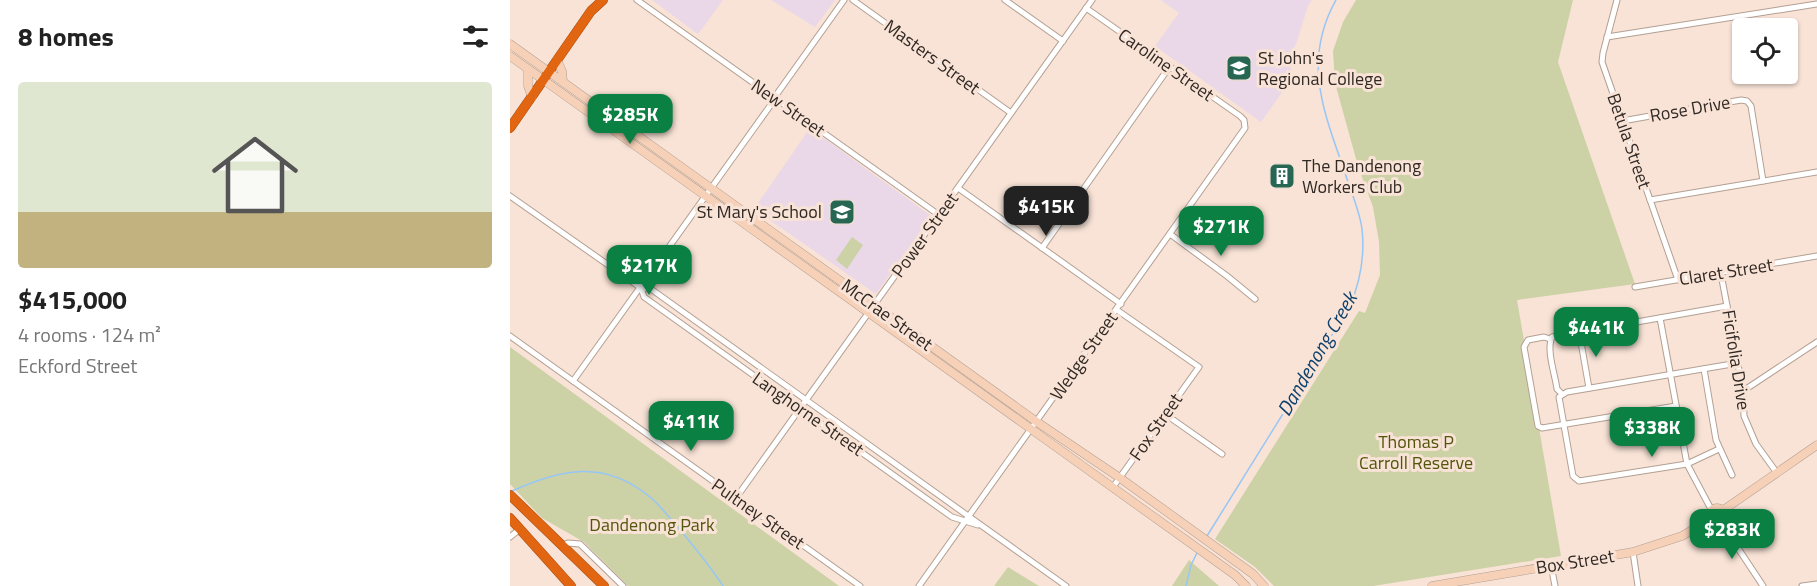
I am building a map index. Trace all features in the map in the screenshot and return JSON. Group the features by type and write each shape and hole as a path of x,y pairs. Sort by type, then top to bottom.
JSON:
{"highway":[{"path":"591,11 595,0"},
{"path":"510,128 591,11 603,0"},
{"path":"513,498 604,586"},
{"path":"532,516 514,525 570,586"}],"main road":[{"name":"McCrae Street","path":"510,44 546,76 706,197 1120,478 1253,574 1264,586"},
{"name":"McCrae Street","path":"510,56 528,69 562,82 712,188 1031,430 1213,559 1246,586"},
{"path":"557,60 562,71 562,82"},
{"path":"528,69 528,86 532,97"},
{"path":"1714,517 1723,516 1722,511 1817,445"},
{"name":"Box Street","path":"1432,586 1633,552 1682,536 1714,517"}],"street":[{"name":"New Street","path":"637,0 939,215"},
{"path":"573,381 844,0"},
{"name":"Masters Street","path":"853,0 1011,113"},
{"path":"1005,0 1063,41"},
{"name":"Power Street","path":"736,498 1092,0"},
{"name":"Betula Street","path":"1617,0 1602,62 1678,280"},
{"path":"1607,37 1817,4"},
{"name":"Caroline Street","path":"1086,8 1240,116 1245,123"},
{"path":"1042,248 1170,66"},
{"name":"Rose Drive","path":"1622,121 1741,100 1747,101 1751,106 1763,181"},
{"name":"Wedge Street","path":"919,586 1243,132 1245,123"},
{"path":"1650,200 1817,172"},
{"path":"958,188 1121,304"},
{"name":"Langhorne Street","path":"510,196 640,288 651,289 968,519 985,528 1066,586"},
{"path":"1170,234 1255,299"},
{"name":"Claret Street","path":"1635,287 1817,256"},
{"name":"Ficifolia Drive","path":"1721,274 1743,391 1744,416 1756,444 1777,473"},
{"name":"Langhorne Street","path":"640,288 644,297 952,517 968,519"},
{"path":"1550,339 1556,335 1727,306"},
{"name":"Fox Street","path":"1113,487 1199,367 1117,310"},
{"path":"1660,318 1687,464 1714,517 1763,586"},
{"path":"1579,331 1589,388"},
{"name":"Pultney Street","path":"510,336 860,586"},
{"path":"1550,339 1544,337 1528,340 1524,347 1538,426 1542,428 1676,406"},
{"path":"1550,339 1557,389 1562,394"},
{"path":"1743,391 1817,342"},
{"path":"1719,449 1687,464 1580,481 1573,476 1559,397 1562,394 1589,388 1738,363"},
{"path":"1704,369 1719,449 1732,475"},
{"path":"1165,414 1222,454"},
{"path":"510,537 514,525"},
{"path":"562,545 580,544 623,586"},
{"path":"1633,552 1638,586"},
{"path":"1551,565 1555,586"},
{"path":"1802,586 1817,584"}],"shaded area":[{"path":"652,0 723,0 698,34"},
{"path":"771,0 835,0 815,27"},
{"name":"St John's Regional College","path":"1161,0 1312,0 1288,60 1293,77 1261,122 1155,46 1179,13"},
{"name":"St Mary's School","path":"810,128 931,216 876,294 754,209"}],"green space":[{"name":"Thomas P Carroll Reserve","path":"1356,0 1573,0 1558,62 1635,284 1517,300 1561,556 1373,586 1274,586 1255,567 1215,539 1359,311 1365,313 1380,275 1379,242 1373,207 1358,166 1335,83 1333,51 1343,22"},
{"path":"852,237 863,245 847,269 836,260"},
{"name":"Dandenong Park","path":"510,347 839,586 628,586 584,542 542,518 510,484"},
{"path":"1189,560 1219,586 1172,586"},
{"path":"1008,567 1039,586 994,586"}],"waterway":[{"name":"Dandenong Creek","path":"1207,536 1350,306 1357,288 1363,249 1361,223 1326,115 1318,70 1319,48 1325,24 1336,0"},
{"name":"Dandenong Creek","path":"512,491 565,473 599,473 616,477 633,485 658,505 723,586"},
{"name":"Dandenong Creek","path":"1186,586 1191,565 1197,553"}],"place":[{"name":"St John's Regional College","path":"1239,68"},
{"name":"The Dandenong Workers Club","path":"1282,176"},
{"name":"St Mary's School","path":"842,212"}]}
